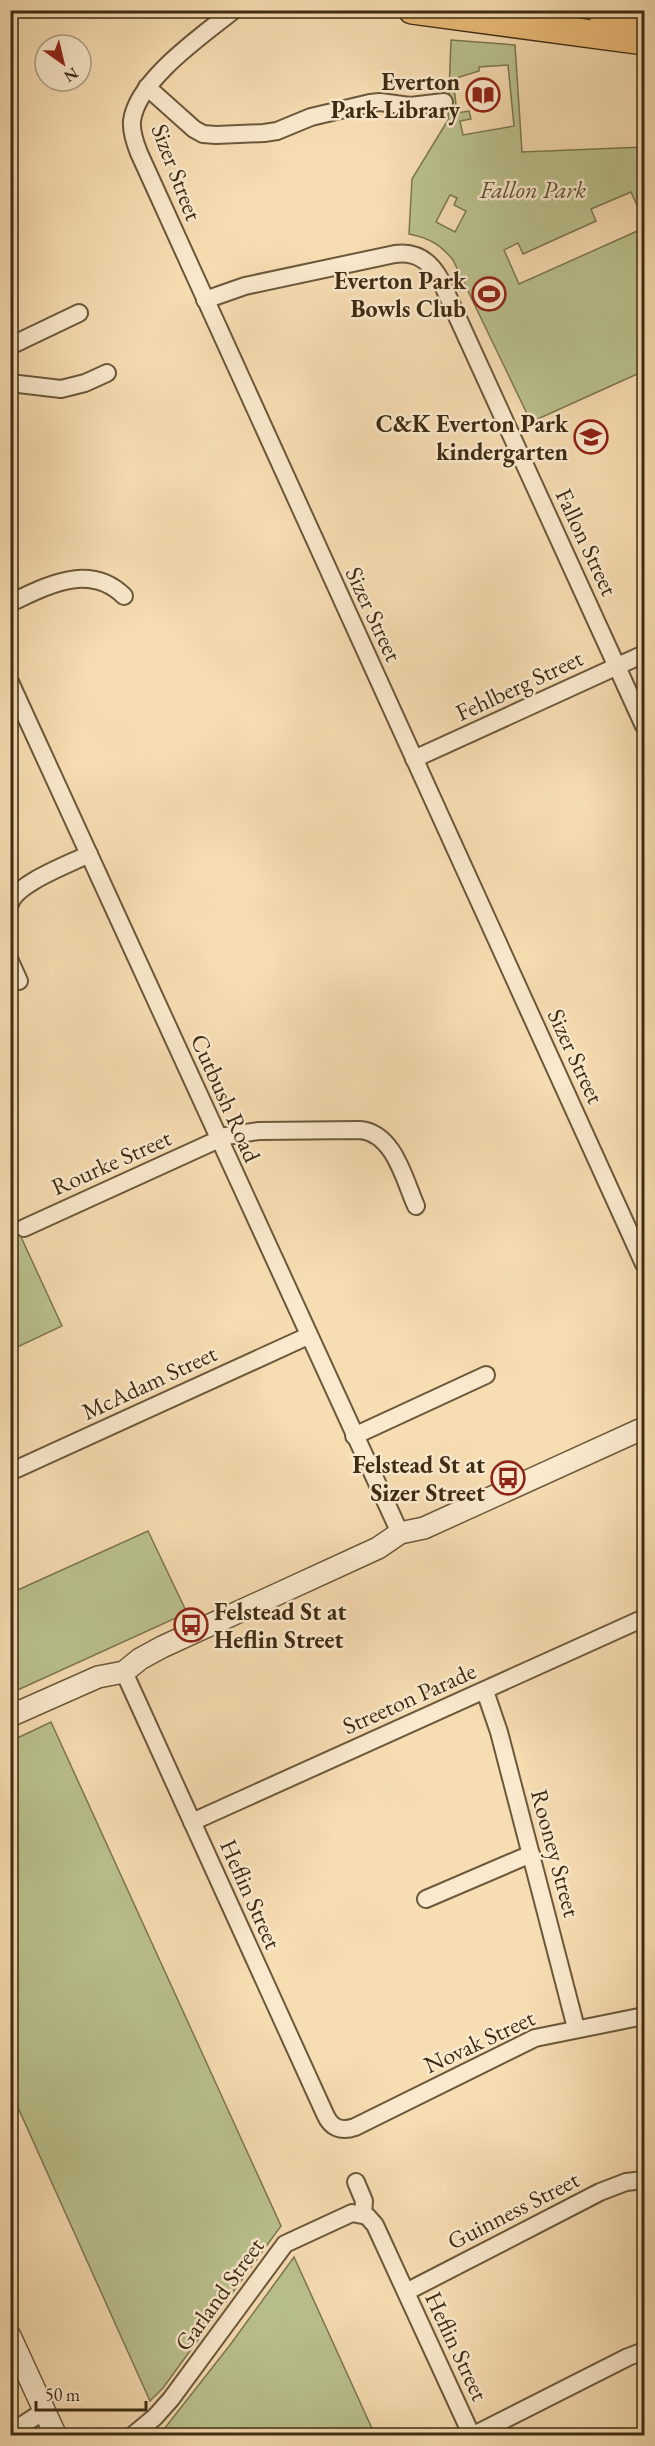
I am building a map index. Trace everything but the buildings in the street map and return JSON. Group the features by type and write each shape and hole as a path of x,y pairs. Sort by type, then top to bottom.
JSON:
{"highway":[{"path":"412,10 645,41"},
{"path":"600,10 645,15"}],"street":[{"name":"Sizer Street","path":"234,10 164,68 147,87 134,110 132,123 135,140 147,173 645,1264"},
{"path":"147,87 194,129 203,134 216,135 277,131 311,117 370,103 410,106 444,102"},
{"name":"Fallon Street","path":"205,300 245,286 395,254 415,255 427,262 440,279 645,726"},
{"path":"10,346 79,313"},
{"path":"10,384 61,389 85,383 106,373"},
{"path":"10,603 59,581 75,579 104,583 124,596"},
{"name":"Fehlberg Street","path":"414,759 645,654"},
{"name":"Cutbush Road","path":"10,682 399,1533"},
{"path":"10,904 12,897 26,885 89,854"},
{"path":"10,961 18,981"},
{"name":"Rourke Street","path":"24,1228 218,1140 236,1134 259,1131 368,1131 381,1138 390,1148 416,1206"},
{"name":"McAdam Street","path":"10,1472 308,1336"},
{"path":"354,1436 486,1375"},
{"path":"10,1716 98,1677 124,1672 140,1659 162,1647 378,1548 399,1533 432,1524 645,1428"},
{"name":"Streeton Parade","path":"192,1822 645,1618"},
{"name":"Heflin Street","path":"124,1672 327,2119 333,2126 340,2129"},
{"name":"Rooney Street","path":"484,1690 499,1732 576,2028"},
{"path":"426,1899 531,1854"},
{"name":"Novak Street","path":"340,2129 355,2127 521,2043 576,2028 645,2016"},
{"name":"Guinness Street","path":"406,2292 600,2193 626,2182 645,2180"},
{"name":"Heflin Street","path":"356,2182 364,2201 363,2214 375,2225 472,2436"},
{"name":"Garland Street","path":"132,2436 161,2411 285,2244 347,2215 363,2214"},
{"path":"10,2336 56,2436"},
{"path":"472,2436 628,2356 645,2351"},
{"path":"10,2433 45,2411"}],"green space":[{"name":"Fallon Park","path":"451,40 515,45 522,152 644,147 644,221 631,192 591,209 596,221 523,254 518,243 504,250 519,284 644,228 644,371 531,422 453,260 434,243 409,234 412,179 448,120","holes":["508,65 514,126 463,135 460,121 471,119 469,111 457,113 453,79 479,71 479,67","450,195 457,198 454,205 466,211 455,232 436,222"]},
{"path":"10,1213 62,1326 11,1350 10,1350"},
{"path":"148,1531 187,1613 11,1693 11,1593"},
{"path":"51,1722 281,2226 163,2388 150,2401 11,2092 11,1741"},
{"path":"294,2257 375,2435 167,2435 164,2429 230,2345"}],"place":[{"name":"Everton Park Library","path":"483,95"},
{"name":"Everton Park Bowls Club","path":"489,294"},
{"name":"C&K Everton Park kindergarten","path":"591,437"},
{"name":"Felstead St at Sizer Street","path":"508,1478"},
{"name":"Felstead St at Heflin Street","path":"191,1625"}]}
